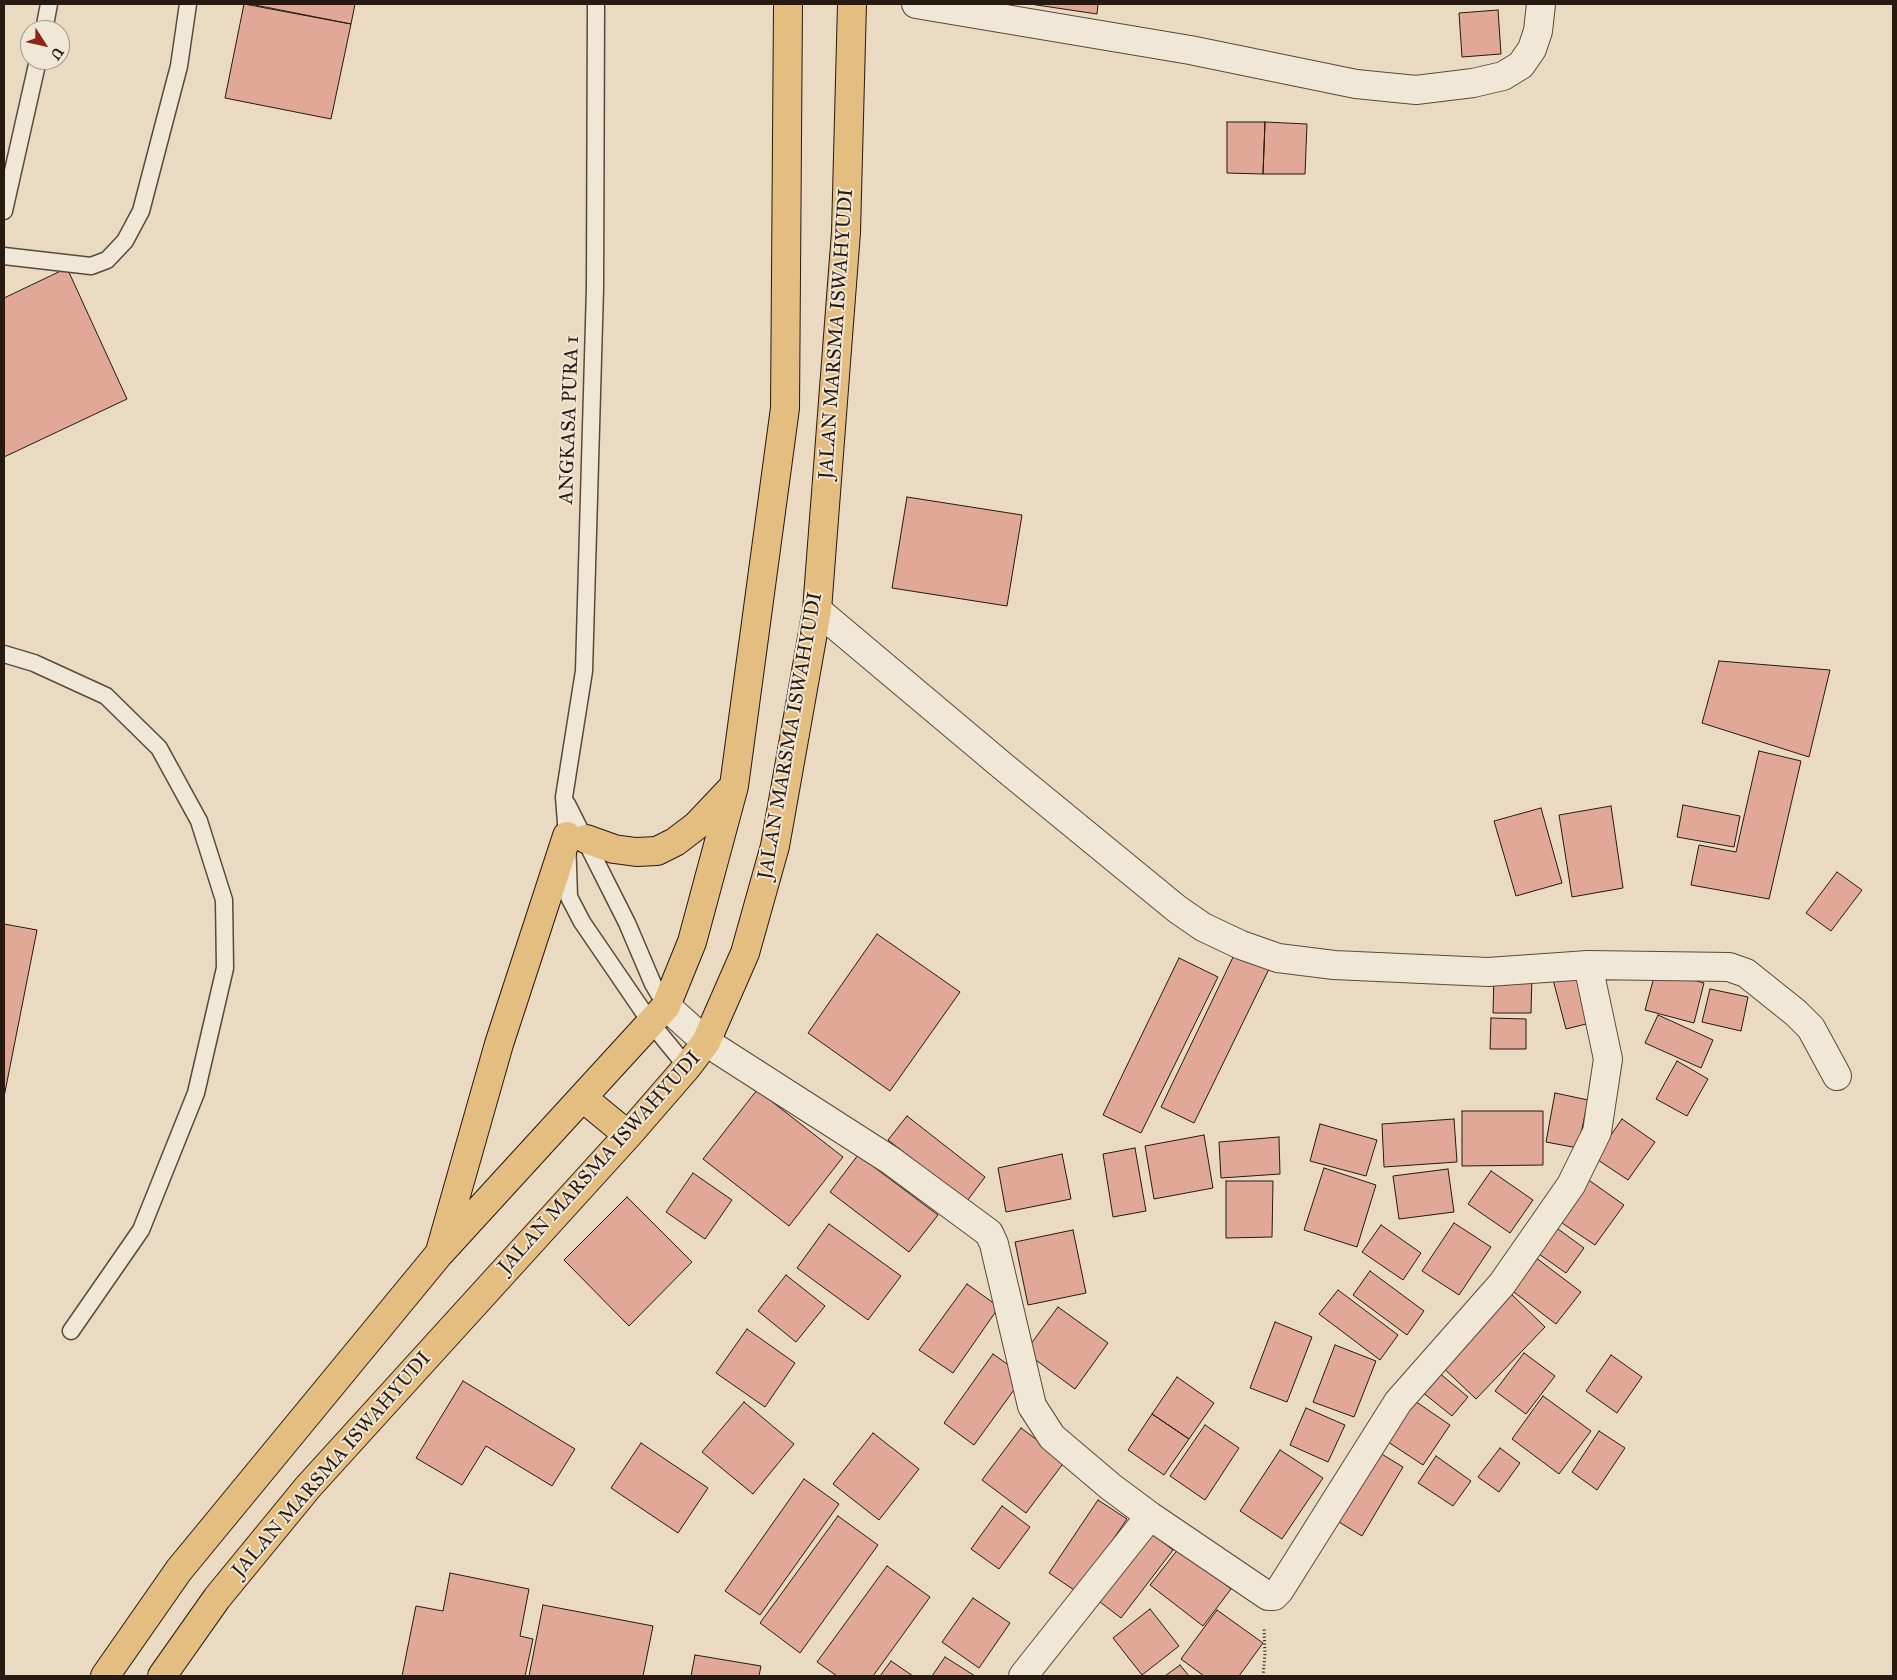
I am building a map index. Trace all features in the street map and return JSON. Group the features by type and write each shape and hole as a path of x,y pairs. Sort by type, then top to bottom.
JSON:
{"highway":[{"path":"105,1676 179,1570 439,1254 659,1014 692,942 734,786 784,408 788,4"},
{"name":"JALAN MARSMA ISWAHYUDI","path":"162,1676 217,1598 308,1487 687,1068 706,1042 745,953 775,846 817,610 846,232 852,4"},
{"path":"439,1254 499,1044 577,837 614,849 636,852 658,851 675,842 696,826 734,786"},
{"path":"583,1098 628,1135"}],"street":[{"path":"916,4 1190,50 1356,84 1416,90 1502,76 1521,65 1532,49 1538,31 1540,4"},
{"path":"817,610 1177,909 1203,927 1241,945 1278,958 1334,965 1488,972 1588,965 1729,967 1746,973 1796,1013 1811,1028 1837,1076"},
{"path":"659,1014 890,1160 989,1233 994,1244 1032,1406 1052,1437 1111,1487 1150,1516 1261,1593 1274,1596 1279,1591 1398,1402 1502,1284 1571,1185 1597,1132 1608,1059 1588,965"},
{"path":"1023,1676 1150,1516"}],"lane":[{"path":"46,20 49,4"},
{"path":"4,256 91,266 107,260 125,241 141,212 179,66 188,4"},
{"name":"ANGKASA PURA 1","path":"596,4 596,288 584,671 564,797 577,837 569,897 582,922 659,1014"},
{"path":"4,211 36,70"},
{"path":"4,654 34,662 106,696 160,748 199,820 224,900 225,968 196,1092 141,1230 71,1331"},
{"path":"577,837 627,923 653,984 659,1014 687,1068"}],"path":[{"path":"1261,1593 1265,1654 1263,1676"}],"building":[{"path":"244,4 351,24 331,119 225,98"},
{"path":"250,4 355,4 351,24"},
{"path":"1030,4 1098,4 1097,14"},
{"path":"1498,10 1501,54 1462,57 1459,13"},
{"path":"1227,122 1265,122 1263,174 1227,173"},
{"path":"1265,122 1307,124 1305,174 1263,174"},
{"path":"67,268 127,399 4,457 4,298"},
{"path":"907,497 1022,515 1007,606 892,588"},
{"path":"1719,661 1830,670 1809,757 1702,723"},
{"path":"1759,751 1801,761 1769,899 1691,885 1699,845 1736,852"},
{"path":"1683,805 1740,816 1734,847 1677,837"},
{"path":"1611,806 1623,888 1572,897 1559,815"},
{"path":"1541,808 1562,883 1516,896 1494,821"},
{"path":"1837,872 1862,890 1831,931 1806,913"},
{"path":"4,924 37,930 4,1097"},
{"path":"877,934 960,992 890,1091 808,1033"},
{"path":"1236,951 1270,967 1194,1123 1161,1107"},
{"path":"1179,958 1218,977 1141,1133 1103,1115"},
{"path":"1579,969 1594,1022 1566,1029 1552,976"},
{"path":"1656,970 1704,983 1694,1023 1645,1010"},
{"path":"1494,973 1532,973 1531,1013 1493,1013"},
{"path":"1710,989 1748,997 1741,1031 1702,1022"},
{"path":"1658,1015 1713,1040 1701,1068 1645,1043"},
{"path":"1491,1018 1526,1019 1526,1049 1490,1049"},
{"path":"1677,1061 1708,1079 1687,1116 1656,1099"},
{"path":"757,1090 843,1157 789,1226 703,1159"},
{"path":"1555,1093 1588,1100 1578,1148 1546,1142"},
{"path":"1462,1111 1543,1111 1543,1165 1462,1166"},
{"path":"907,1116 985,1177 967,1201 888,1140"},
{"path":"1454,1119 1457,1162 1384,1167 1382,1124"},
{"path":"1622,1119 1655,1142 1628,1180 1595,1158"},
{"path":"1320,1124 1377,1140 1366,1176 1310,1161"},
{"path":"1204,1135 1213,1188 1154,1199 1145,1146"},
{"path":"1279,1137 1280,1174 1221,1178 1219,1142"},
{"path":"1135,1148 1146,1211 1113,1217 1103,1154"},
{"path":"1062,1154 1071,1199 1006,1212 998,1168"},
{"path":"858,1155 938,1215 909,1252 830,1192"},
{"path":"1324,1168 1376,1185 1357,1247 1304,1230"},
{"path":"1448,1169 1454,1212 1399,1219 1393,1176"},
{"path":"1491,1171 1533,1200 1510,1233 1468,1204"},
{"path":"693,1173 732,1200 705,1239 666,1212"},
{"path":"1583,1176 1624,1205 1595,1245 1553,1217"},
{"path":"1226,1181 1273,1181 1272,1237 1226,1238"},
{"path":"627,1197 692,1262 629,1326 564,1260"},
{"path":"1454,1223 1491,1247 1459,1295 1422,1271"},
{"path":"829,1224 901,1276 868,1320 797,1268"},
{"path":"1381,1225 1421,1253 1403,1280 1362,1252"},
{"path":"1554,1226 1584,1248 1566,1273 1536,1252"},
{"path":"1073,1230 1086,1293 1028,1305 1015,1242"},
{"path":"1531,1254 1581,1292 1556,1324 1506,1286"},
{"path":"1370,1271 1424,1311 1407,1335 1353,1295"},
{"path":"786,1275 825,1306 796,1342 758,1311"},
{"path":"967,1284 999,1307 953,1373 919,1350"},
{"path":"1506,1289 1545,1327 1476,1399 1436,1361"},
{"path":"1338,1290 1398,1335 1380,1360 1319,1314"},
{"path":"1058,1307 1108,1343 1075,1389 1025,1352"},
{"path":"1275,1322 1312,1337 1287,1402 1250,1388"},
{"path":"747,1329 795,1363 765,1407 716,1373"},
{"path":"1335,1345 1376,1361 1354,1417 1313,1402"},
{"path":"1524,1353 1555,1376 1526,1414 1495,1391"},
{"path":"993,1354 1024,1376 974,1445 944,1423"},
{"path":"1611,1355 1642,1377 1617,1413 1586,1391"},
{"path":"1432,1367 1468,1397 1452,1416 1416,1387"},
{"path":"1177,1377 1214,1403 1189,1439 1152,1414"},
{"path":"463,1381 575,1449 552,1486 486,1446 462,1485 416,1458"},
{"path":"1543,1396 1591,1431 1559,1474 1512,1439"},
{"path":"1409,1397 1450,1425 1423,1465 1382,1438"},
{"path":"744,1402 794,1444 753,1494 702,1452"},
{"path":"1306,1408 1345,1425 1328,1462 1290,1445"},
{"path":"1152,1414 1189,1439 1164,1475 1128,1450"},
{"path":"1205,1425 1239,1448 1205,1500 1170,1476"},
{"path":"1021,1428 1065,1461 1026,1513 982,1480"},
{"path":"1599,1431 1625,1448 1597,1490 1572,1472"},
{"path":"873,1433 919,1469 879,1520 833,1484"},
{"path":"641,1443 708,1488 678,1533 611,1488"},
{"path":"1500,1448 1520,1463 1499,1492 1478,1477"},
{"path":"1280,1450 1323,1478 1282,1539 1240,1511"},
{"path":"1375,1450 1403,1467 1362,1536 1334,1519"},
{"path":"1436,1456 1471,1481 1453,1506 1418,1483"},
{"path":"804,1479 839,1504 760,1615 725,1591"},
{"path":"1098,1500 1127,1519 1077,1592 1049,1573"},
{"path":"1002,1506 1030,1527 999,1569 971,1549"},
{"path":"838,1516 878,1545 800,1653 760,1623"},
{"path":"1143,1527 1173,1550 1121,1618 1091,1595"},
{"path":"1179,1548 1231,1589 1203,1626 1150,1585"},
{"path":"887,1566 930,1597 873,1676 837,1676 817,1662"},
{"path":"450,1573 529,1589 520,1636 533,1639 525,1676 402,1676 416,1606 443,1611"},
{"path":"973,1598 1010,1623 979,1668 942,1642"},
{"path":"543,1605 653,1626 643,1676 529,1676"},
{"path":"1150,1609 1179,1646 1142,1675 1113,1638"},
{"path":"1217,1610 1263,1643 1239,1676 1204,1676 1181,1659"},
{"path":"695,1655 761,1666 759,1676 691,1676"},
{"path":"945,1657 975,1676 932,1676"},
{"path":"891,1661 913,1676 880,1676"},
{"path":"1180,1665 1189,1676 1165,1676"}]}
